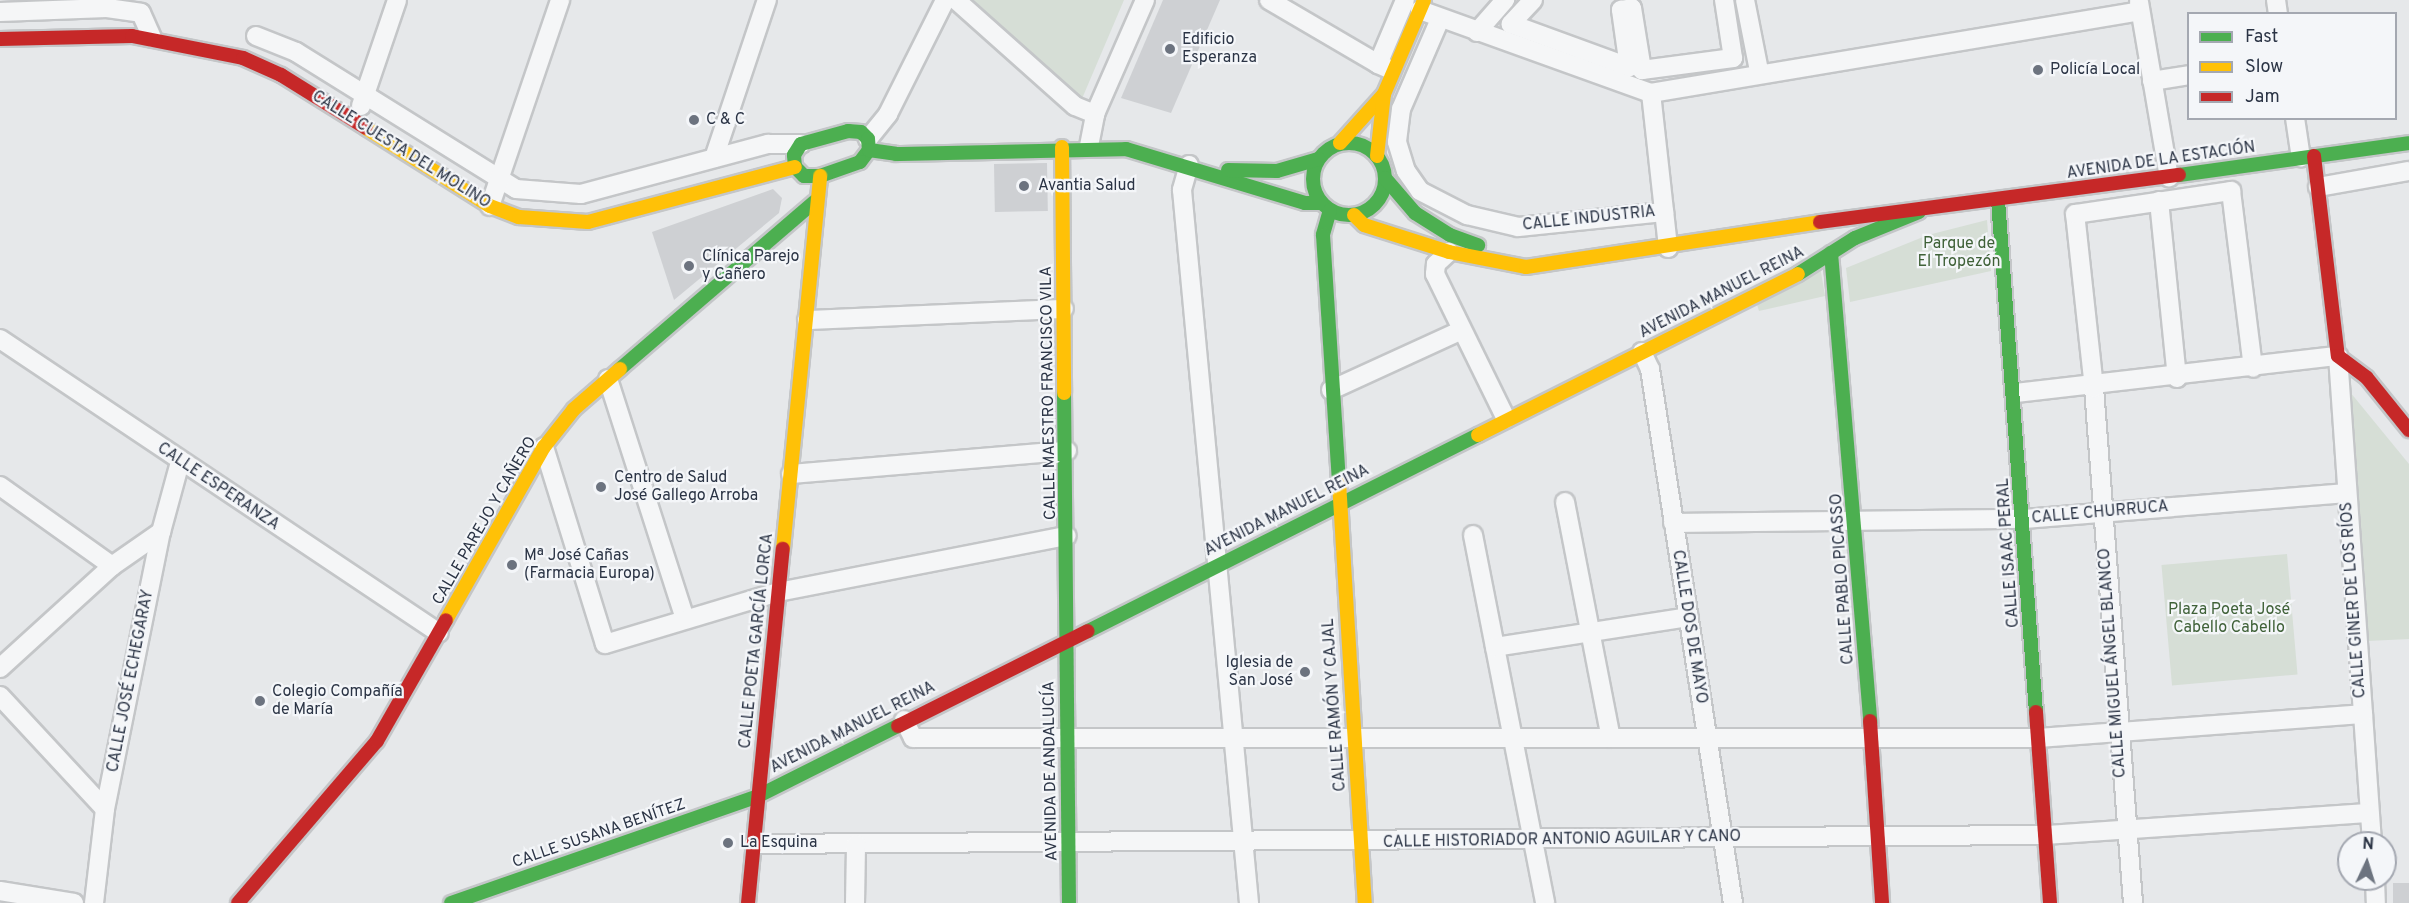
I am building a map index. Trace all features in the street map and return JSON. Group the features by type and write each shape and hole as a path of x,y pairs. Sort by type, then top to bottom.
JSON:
{"street":[{"path":"352,119 367,97 397,0"},
{"path":"490,206 560,0"},
{"path":"714,158 767,0"},
{"path":"945,0 888,114 868,145 860,162 819,176 804,176 795,167 794,155 801,144 848,132 861,132 868,145 896,154 1089,146 1126,149 1189,165 1305,203 1354,214 1380,198 1385,178 1377,156 1386,67 1416,3 1440,19 1651,93 1759,71 2139,6 2169,177"},
{"path":"956,0 1075,106 1095,114"},
{"path":"1089,146 1095,114 1145,0"},
{"path":"1270,0 1386,67"},
{"path":"1477,32 1505,0"},
{"path":"1533,0 1511,24 1629,67 1621,10 1632,8 1642,70 1733,58 1724,0"},
{"path":"1745,0 1759,71"},
{"path":"0,12 107,8 141,13 152,38"},
{"name":"CALLE INDUSTRIA","path":"1440,19 1400,120 1398,142 1406,171 1420,191 1467,215 1518,227 1664,212"},
{"name":"CALLE CUESTA DEL MOLINO","path":"0,39 68,34 152,38 243,58 352,119 490,206 519,217 588,222 795,167"},
{"name":"CALLE CUESTA DEL MOLINO","path":"256,36 296,52 499,181 539,193 581,194 768,144 801,144"},
{"path":"2152,81 2187,75"},
{"path":"1651,93 1668,248"},
{"path":"1189,165 1277,171 1318,159 1340,143 1384,94"},
{"path":"2296,120 2318,187 2338,356"},
{"path":"1340,143 1360,144 1377,156"},
{"name":"AVENIDA DE LA ESTACIÓN","path":"1668,248 1891,211 1918,212 2409,143"},
{"name":"CALLE MAESTRO FRANCISCO VILA","path":"1062,147 1067,452 1066,639"},
{"path":"1318,159 1312,177 1325,206"},
{"path":"1189,165 1182,190 1249,903"},
{"path":"2318,187 2409,171"},
{"name":"CALLE POETA GARCÍA LORCA","path":"748,903 817,224 814,202 819,176"},
{"name":"CALLE INDUSTRIA","path":"1385,178 1415,213 1450,235 1490,249 1573,260"},
{"path":"2177,378 2159,201 2231,191 2253,368"},
{"name":"CALLE ISAAC PERAL","path":"1998,200 2016,393 2037,738 2050,903"},
{"name":"CALLE MIGUEL ÁNGEL BLANCO","path":"2133,903 2118,733 2094,388 2075,214 2159,201"},
{"name":"CALLE PAREJO Y CAÑERO","path":"238,903 377,741 544,447 574,409 814,202"},
{"name":"CALLE RAMÓN Y CAJAL","path":"1325,206 1323,235 1331,390 1365,903"},
{"name":"AVENIDA DE LA ESTACIÓN","path":"1831,253 1918,212"},
{"name":"CALLE INDUSTRIA","path":"1354,214 1364,225 1449,252 1526,267 1668,248"},
{"path":"1799,228 1831,253"},
{"path":"1449,252 1436,264 1435,274 1460,331 1506,419"},
{"name":"AVENIDA MANUEL REINA","path":"758,796 904,720 1816,265 1831,253"},
{"name":"CALLE PABLO PICASSO","path":"1831,253 1856,519 1882,903"},
{"path":"807,320 1064,309"},
{"path":"1331,390 1460,331"},
{"name":"CALLE ESPERANZA","path":"0,339 180,462 439,633"},
{"name":"CALLE DOS DE MAYO","path":"1642,352 1650,369 1733,903"},
{"path":"2016,393 2094,388 2338,356 2367,378 2409,430"},
{"name":"CALLE GINER DE LOS RÍOS","path":"2338,356 2371,831"},
{"path":"608,379 685,619"},
{"path":"544,447 605,644 778,592 1067,536"},
{"path":"790,474 1067,452"},
{"name":"CALLE JOSÉ ECHEGARAY","path":"94,903 105,808 160,532 180,462"},
{"path":"0,486 112,566"},
{"name":"CALLE CHURRUCA","path":"1673,523 1856,519 2024,519 2347,493"},
{"path":"1565,502 1611,738"},
{"path":"0,668 112,566 160,532"},
{"path":"1473,535 1545,903"},
{"path":"1496,647 1589,630 1689,617"},
{"name":"AVENIDA DE ANDALUCÍA","path":"1066,639 1069,903"},
{"path":"0,696 105,808"},
{"path":"904,720 913,738 1234,735 1513,738 2037,738 2363,714"},
{"name":"CALLE SUSANA BENÍTEZ","path":"451,903 758,796"},
{"name":"CALLE HISTORIADOR ANTONIO AGUILAR Y CANO","path":"754,844 1361,843 2046,835 2127,832 2369,813"},
{"path":"855,903 856,844"},
{"path":"0,891 74,903"}],"green space":[{"path":"966,0 1124,0 1081,101"},
{"name":"Parque de El Tropezón","path":"1987,220 1991,271 1850,302 1846,268 1928,235"},
{"path":"1820,266 1825,296 1759,311 1755,298"},
{"path":"2350,392 2409,464 2409,639 2367,641"},
{"name":"Plaza Poeta José Cabello Cabello","path":"2287,554 2298,675 2172,686 2161,565"}],"building":[{"name":"Edificio Esperanza","path":"1163,0 1220,0 1171,113 1121,98"},
{"name":"Avantia Salud","path":"1047,163 1048,211 995,212 994,164"},
{"name":"Clínica Parejo y Cañero","path":"773,189 782,198 779,213 674,300 652,232"},
{"path":"2397,883 2409,883 2409,903 2393,903 2393,891 2397,891"}],"traffic: fast":[{"path":"848,131 861,132 868,139 869,150 860,162 820,176 804,176 795,167 794,155 801,144 848,131"},
{"path":"1342,143 1356,143 1375,153 1385,172 1385,179 1385,186 1375,205 1356,215 1342,215 1323,205 1313,186 1313,172 1323,153 1342,143"},
{"path":"2179,175 2409,143"},
{"path":"869,150 896,154 1126,149 1305,203 1321,203"},
{"path":"1228,170 1277,171 1318,159"},
{"path":"1385,178 1415,213 1450,235 1478,245"},
{"path":"1998,200 2036,712"},
{"path":"620,369 814,202"},
{"path":"1330,210 1323,235 1339,482"},
{"path":"1798,274 1855,238 1919,212"},
{"path":"1831,253 1870,721"},
{"path":"1064,393 1069,903"},
{"path":"1088,631 1478,435"},
{"path":"451,903 758,796 898,726"}],"traffic: slow":[{"path":"1377,156 1384,94 1424,0"},
{"path":"1340,143 1384,94"},
{"path":"366,128 490,206 519,217 588,222 795,167"},
{"path":"1062,147 1064,393"},
{"path":"783,549 820,176"},
{"path":"1354,215 1364,225 1449,252 1526,267 1820,222"},
{"path":"1478,435 1798,274"},
{"path":"446,620 544,447 574,409 620,369"},
{"path":"1339,482 1365,903"}],"traffic: jam":[{"path":"0,39 132,36 243,58 281,75 366,128"},
{"path":"2314,156 2338,356 2367,378 2409,430"},
{"path":"1820,222 2179,175"},
{"path":"748,903 783,549"},
{"path":"238,903 377,741 446,620"},
{"path":"898,726 1088,631"},
{"path":"2036,712 2050,903"},
{"path":"1870,721 1882,903"}],"place":[{"name":"Edificio Esperanza","path":"1170,49"},
{"name":"Policía Local","path":"2038,70"},
{"name":"C & C","path":"694,120"},
{"name":"Avantia Salud","path":"1024,186"},
{"name":"Clínica Parejo y Cañero","path":"689,266"},
{"name":"Centro de Salud José Gallego Arroba","path":"601,487"},
{"name":"Mª José Cañas (Farmacia Europa)","path":"512,565"},
{"name":"Iglesia de San José","path":"1305,672"},
{"name":"Colegio Compañía de María","path":"260,701"},
{"name":"La Esquina","path":"728,843"}]}
